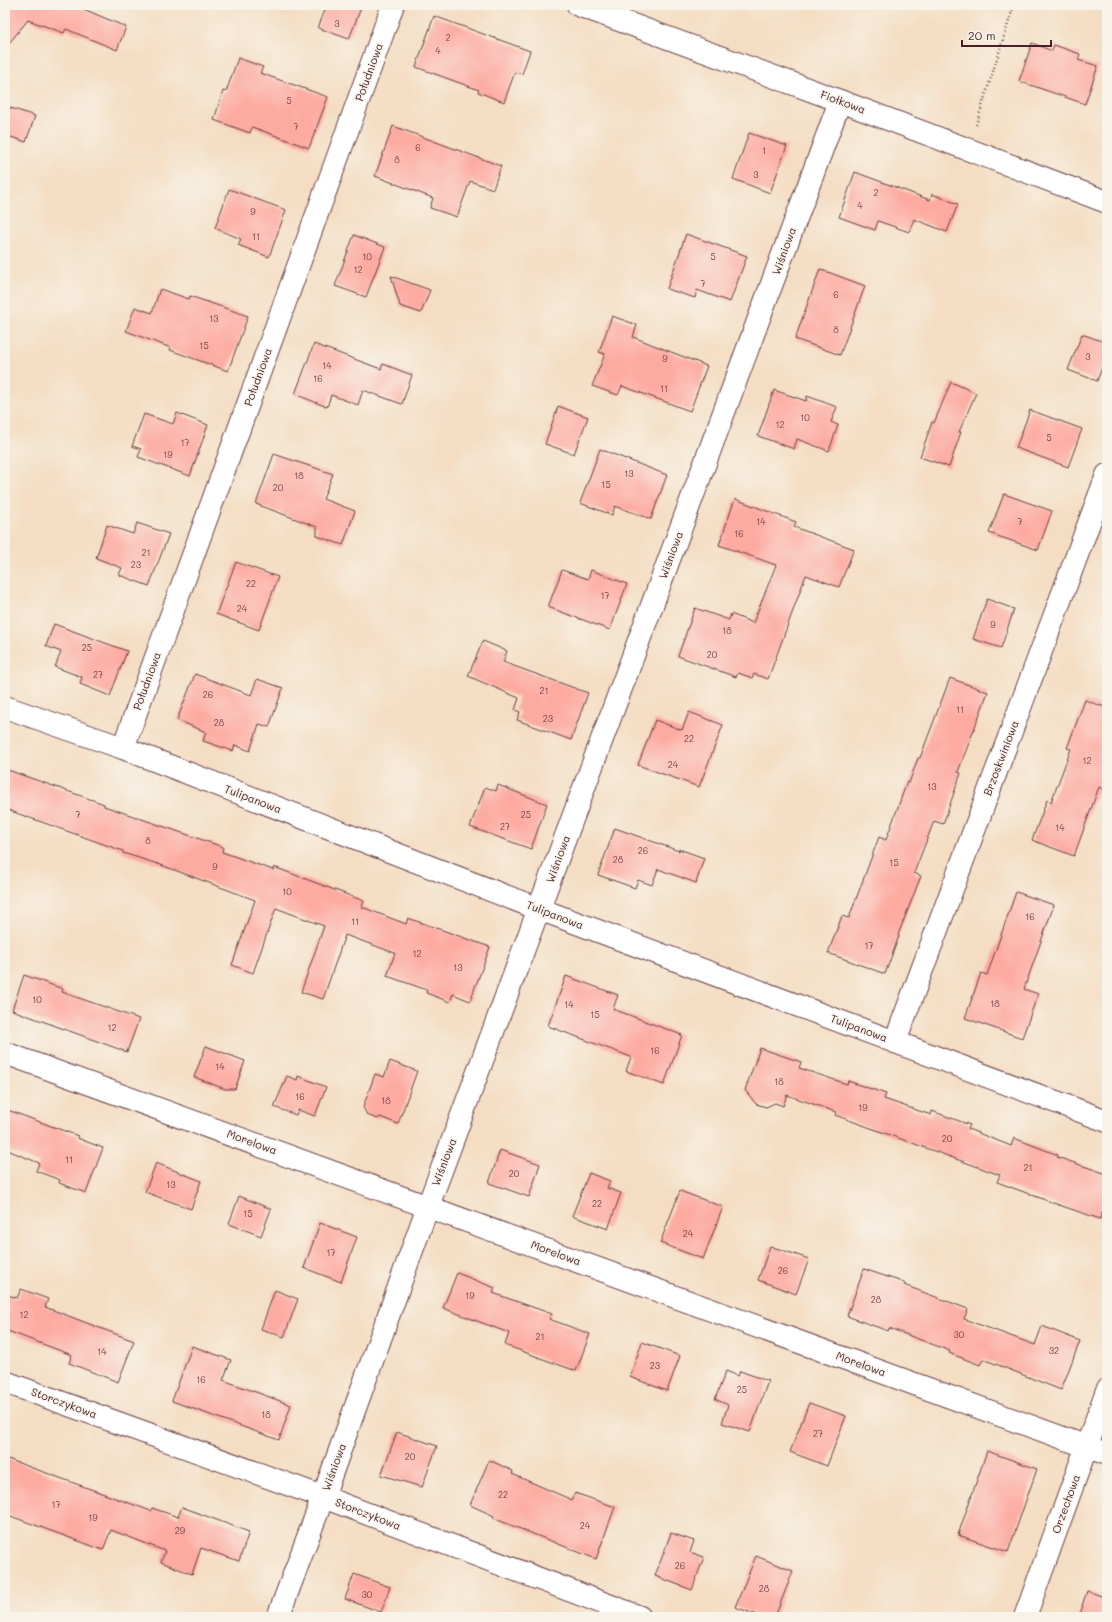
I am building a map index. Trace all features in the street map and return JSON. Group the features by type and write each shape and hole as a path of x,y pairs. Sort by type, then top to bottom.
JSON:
{"street":[{"name":"Południowa","path":"123,748 393,5"},
{"name":"Fiołkowa","path":"578,5 840,101 1107,202"},
{"name":"Wiśniowa","path":"278,1617 428,1206 840,101"},
{"name":"Brzoskwiniowa","path":"895,1042 1107,475"},
{"name":"Tulipanowa","path":"5,707 123,748 539,909 1107,1121"},
{"name":"Morelowa","path":"5,1053 1107,1454"},
{"name":"Storczykowa","path":"5,1382 323,1497 640,1617"},
{"name":"Orzechowa","path":"1025,1617 1107,1390"}],"path":[{"path":"968,150 1014,5"}],"building":[{"path":"5,5 74,5 126,27 117,50 66,29 64,33 28,20 5,48"},
{"path":"327,5 362,5 349,39 318,28"},
{"path":"434,16 530,51 522,74 515,72 504,102 478,92 479,90 416,67"},
{"path":"1032,43 1052,51 1054,45 1080,54 1078,60 1098,66 1085,104 1019,81"},
{"path":"238,58 263,67 260,73 328,97 309,148 252,127 250,133 214,120 223,91 226,92"},
{"path":"5,106 35,116 26,142 5,135"},
{"path":"393,126 501,166 493,189 470,181 457,217 430,208 433,198 375,176"},
{"path":"749,133 787,146 770,193 733,179"},
{"path":"855,172 930,200 932,194 958,204 947,232 914,219 909,232 878,221 875,230 839,217"},
{"path":"229,189 286,210 269,257 238,245 241,239 215,228"},
{"path":"686,234 747,256 730,302 697,290 695,298 667,289"},
{"path":"354,235 385,247 366,297 335,286"},
{"path":"820,269 865,286 840,355 795,339"},
{"path":"391,276 430,290 421,313 400,306"},
{"path":"160,289 189,299 190,296 248,316 228,371 170,350 171,348 126,331 135,307 152,313"},
{"path":"612,316 637,325 633,337 707,366 690,411 622,386 618,395 592,386 605,354 599,352"},
{"path":"1082,334 1107,343 1107,354 1097,381 1068,370"},
{"path":"314,344 381,369 383,364 412,375 402,404 363,390 358,405 331,395 327,407 295,394"},
{"path":"951,382 976,393 959,432 961,432 949,467 920,457 932,422 934,423"},
{"path":"774,390 806,401 807,396 837,407 831,422 838,425 829,451 797,439 794,449 758,436"},
{"path":"558,406 588,417 574,454 545,444"},
{"path":"1030,410 1082,429 1068,467 1016,448"},
{"path":"177,413 208,425 190,476 138,457 141,449 132,446 144,414 173,424"},
{"path":"600,449 667,475 651,519 615,506 612,515 580,503"},
{"path":"274,454 333,474 323,499 355,511 343,545 317,536 317,527 256,504"},
{"path":"1004,494 1052,511 1038,550 989,533"},
{"path":"735,499 796,522 794,527 854,549 839,587 806,575 768,679 754,674 752,678 738,673 736,677 678,656 695,608 729,620 731,614 753,623 776,565 719,545"},
{"path":"137,523 169,534 149,586 119,575 122,568 96,558 107,525 133,534"},
{"path":"236,562 278,577 259,630 216,614"},
{"path":"562,570 588,579 591,570 627,584 610,630 548,607"},
{"path":"987,599 1014,609 1001,648 973,639"},
{"path":"54,624 127,651 110,696 80,684 82,677 55,667 61,652 46,646"},
{"path":"483,641 507,651 503,662 588,693 571,740 517,720 520,712 515,710 519,698 468,676"},
{"path":"195,674 251,695 257,679 283,688 269,727 259,724 250,751 235,745 233,751 203,741 206,732 177,720"},
{"path":"950,678 988,692 958,772 961,773 943,824 934,821 914,873 921,876 898,935 899,936 885,974 828,953 842,916 849,918 879,837 886,840 907,782 909,783 918,758 920,758"},
{"path":"1085,700 1107,708 1107,791 1099,787 1074,856 1032,840 1047,800 1051,802 1071,749 1067,748"},
{"path":"689,712 723,725 699,787 638,765 655,720 682,730"},
{"path":"5,769 104,804 104,806 223,847 222,852 273,870 274,867 364,901 362,907 406,924 408,918 490,947 470,1001 453,994 450,1002 426,993 427,990 387,976 395,953 345,935 323,999 301,992 324,926 276,908 253,973 232,965 255,900 5,809"},
{"path":"498,785 547,804 531,849 470,827 485,787 496,791"},
{"path":"615,828 679,851 679,849 704,858 696,883 658,869 652,885 638,880 635,888 598,875"},
{"path":"1016,892 1054,905 1024,989 1038,994 1022,1038 965,1018 981,973 987,975"},
{"path":"24,975 63,989 62,992 139,1019 127,1052 12,1010"},
{"path":"566,976 618,995 613,1009 682,1035 664,1085 626,1071 631,1057 548,1026"},
{"path":"206,1046 245,1061 235,1089 225,1089 194,1077"},
{"path":"760,1048 801,1062 799,1068 847,1084 848,1081 886,1094 884,1099 931,1115 932,1111 970,1125 968,1129 1011,1146 1014,1138 1058,1155 1057,1157 1107,1174 1107,1213 1102,1212 1100,1219 1059,1205 997,1182 1000,1175 835,1115 836,1112 787,1095 783,1106 775,1103 766,1107 756,1104 745,1090"},
{"path":"390,1061 417,1071 398,1124 380,1117 377,1119 367,1115 363,1107 375,1074 384,1077"},
{"path":"287,1076 297,1080 298,1076 326,1087 315,1116 298,1110 296,1115 274,1107"},
{"path":"5,1109 78,1136 77,1138 103,1148 86,1193 59,1183 60,1180 36,1171 39,1163 5,1149"},
{"path":"500,1150 540,1164 529,1197 489,1183"},
{"path":"156,1163 201,1181 191,1209 145,1192"},
{"path":"589,1173 610,1181 607,1188 621,1193 608,1229 572,1216"},
{"path":"680,1191 723,1207 703,1259 660,1243"},
{"path":"239,1196 271,1209 261,1236 229,1224"},
{"path":"320,1223 357,1237 341,1282 304,1268"},
{"path":"770,1246 809,1259 796,1294 758,1280"},
{"path":"864,1269 905,1283 904,1285 968,1309 964,1319 1035,1345 1042,1326 1080,1341 1061,1390 983,1359 980,1365 949,1353 950,1351 889,1328 888,1331 847,1316"},
{"path":"457,1273 495,1288 493,1293 552,1314 549,1319 590,1334 576,1371 505,1345 509,1333 443,1308"},
{"path":"21,1289 48,1299 45,1307 134,1341 118,1382 69,1363 72,1355 5,1330 5,1294 17,1298"},
{"path":"275,1290 298,1299 284,1337 261,1329"},
{"path":"642,1342 680,1356 667,1391 630,1377"},
{"path":"192,1346 231,1360 223,1380 291,1405 279,1440 172,1401"},
{"path":"726,1371 738,1376 740,1371 768,1381 750,1432 722,1423 728,1405 715,1399"},
{"path":"809,1403 846,1416 827,1466 790,1452"},
{"path":"397,1432 437,1446 422,1487 381,1475"},
{"path":"987,1451 1037,1469 1008,1552 958,1535"},
{"path":"5,1458 151,1511 152,1508 178,1517 182,1507 249,1532 239,1561 201,1548 192,1574 161,1562 165,1551 111,1530 103,1550 5,1514"},
{"path":"489,1460 513,1471 512,1474 572,1500 575,1493 615,1507 596,1559 493,1518 494,1516 470,1505"},
{"path":"671,1533 694,1541 690,1552 704,1557 692,1590 655,1576"},
{"path":"756,1556 793,1571 775,1617 763,1617 735,1607"},
{"path":"354,1574 390,1587 381,1612 345,1599"},
{"path":"1087,1591 1107,1598 1107,1617 1078,1617"}]}
